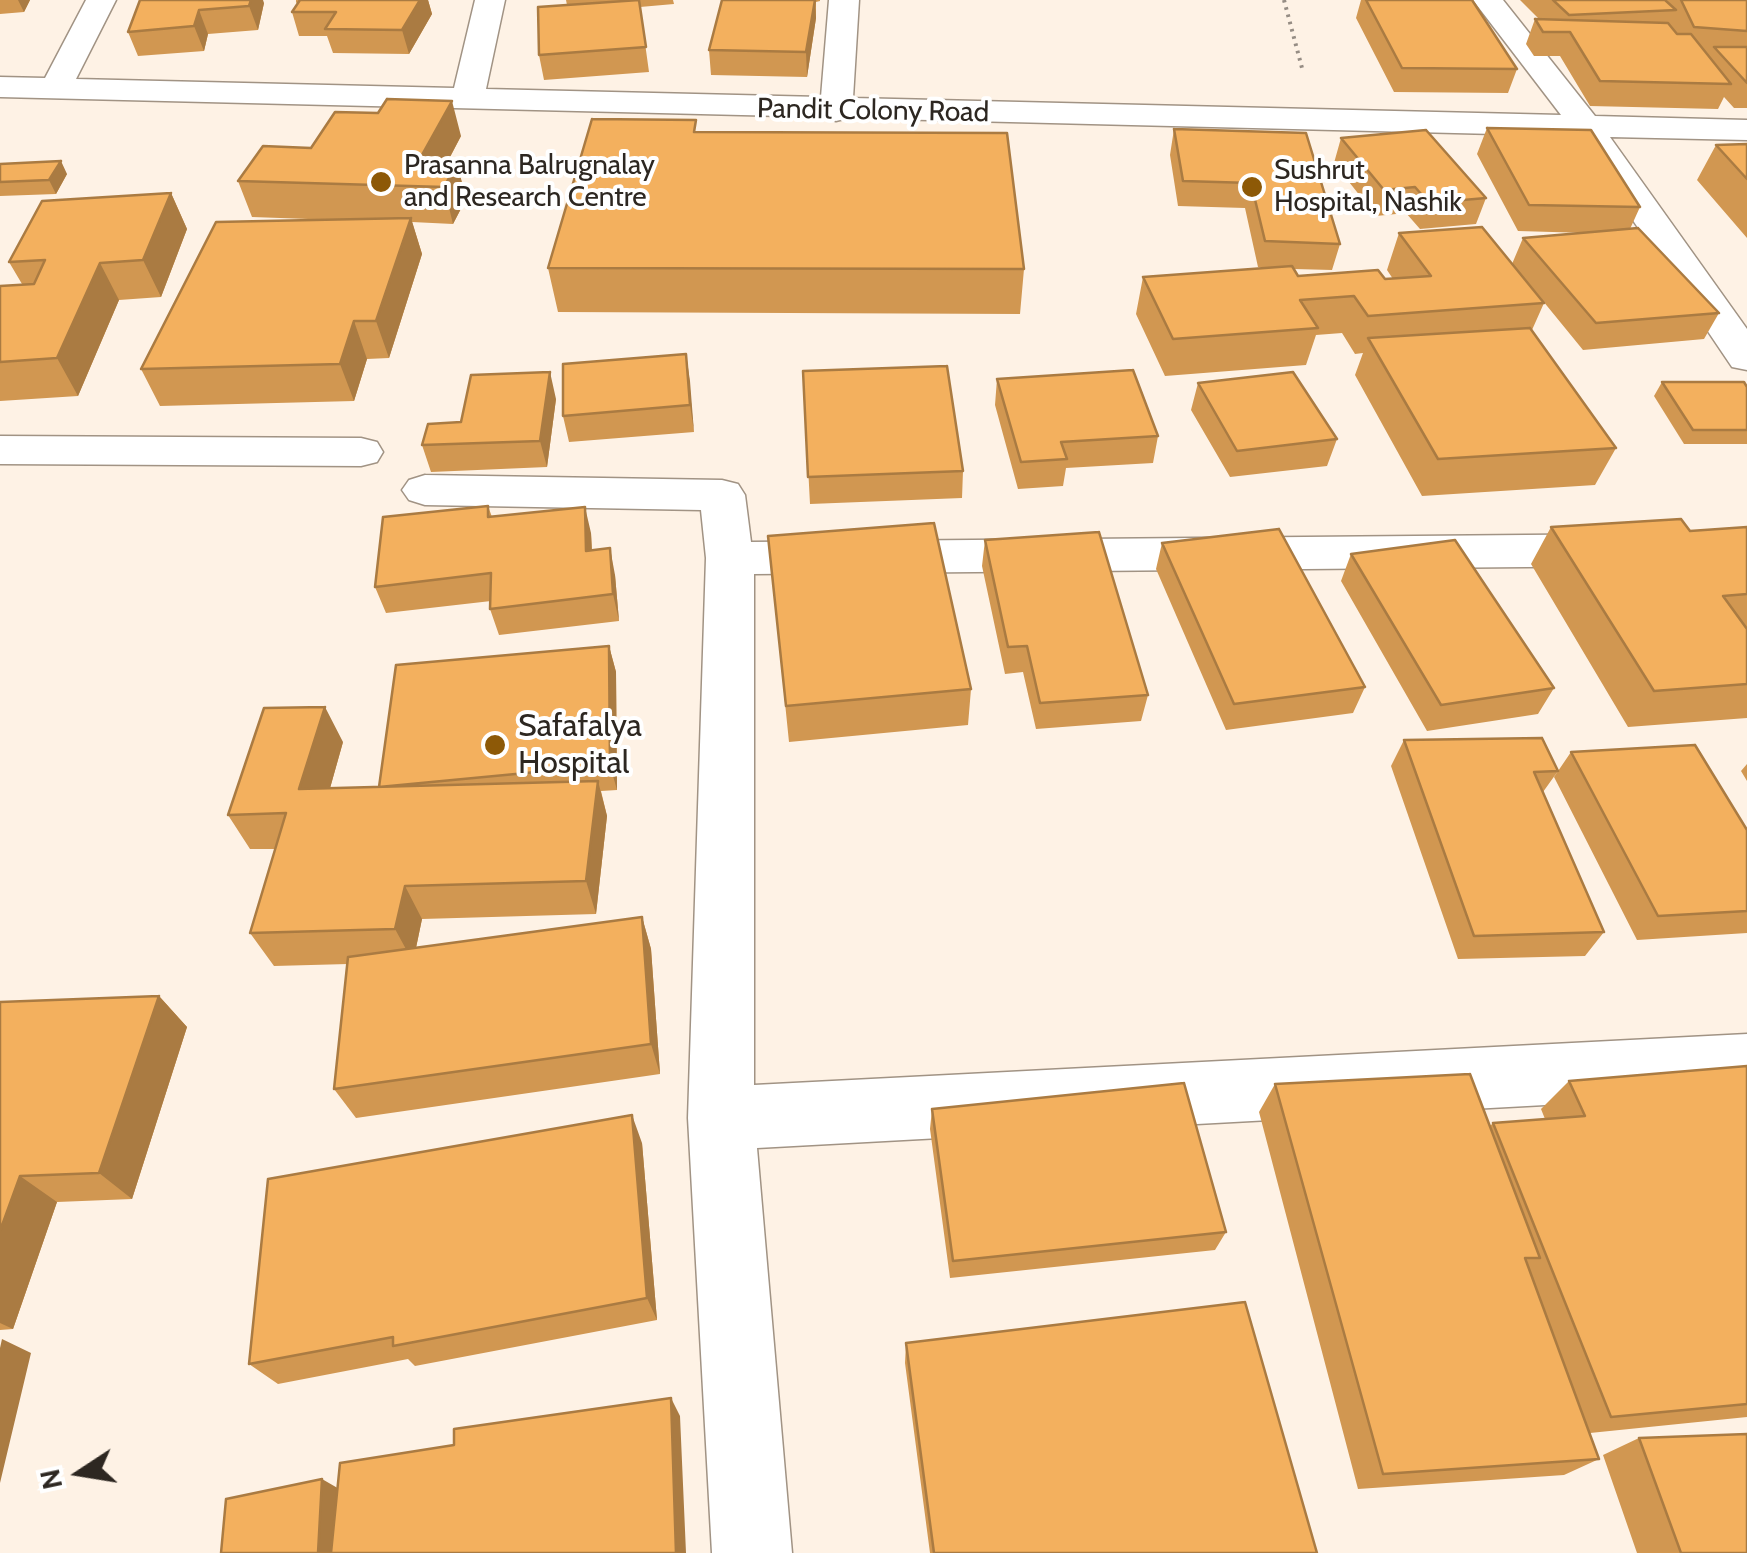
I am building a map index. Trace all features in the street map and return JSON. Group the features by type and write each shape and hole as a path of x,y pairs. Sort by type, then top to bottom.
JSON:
{"street":[{"path":"55,88 101,0"},
{"path":"468,100 490,0"},
{"path":"836,110 844,0"},
{"path":"1488,0 1588,129 1747,358"},
{"name":"Pandit Colony Road","path":"0,87 1747,130"},
{"path":"0,450 361,452"},
{"path":"425,490 722,495 730,558 720,1118 752,1553"},
{"path":"730,558 1747,549"},
{"path":"720,1118 1747,1064"}],"path":[{"path":"1284,0 1316,122"}],"building":[{"path":"140,0 251,0 249,6 199,10 194,26 128,32"},
{"path":"300,0 420,0 402,30 325,29 336,12 292,12"},
{"path":"639,0 646,47 539,55 538,7"},
{"path":"722,0 815,0 806,52 709,50"},
{"path":"1366,0 1472,0 1517,69 1402,68"},
{"path":"1553,0 1665,0 1676,10 1569,15"},
{"path":"1681,0 1747,0 1747,31 1694,27"},
{"path":"1535,19 1668,23 1677,34 1691,34 1731,84 1600,81 1570,32 1543,32"},
{"path":"1714,47 1747,47 1747,83"},
{"path":"387,99 452,101 418,162 457,163 444,187 238,181 263,146 311,148 335,112 378,113"},
{"path":"592,119 696,120 694,132 1007,133 1024,269 548,268"},
{"path":"1487,128 1591,130 1640,207 1529,205"},
{"path":"1174,129 1306,133 1340,244 1265,241 1251,183 1183,181"},
{"path":"1426,130 1486,198 1429,203 1415,187 1384,190 1341,138"},
{"path":"1747,144 1747,179 1716,145"},
{"path":"61,161 49,180 0,182 0,164"},
{"path":"171,193 143,260 100,263 57,358 0,362 0,286 34,284 45,260 9,262 42,201"},
{"path":"411,218 376,321 354,321 340,364 141,369 216,222"},
{"path":"1482,227 1544,303 1368,316 1354,296 1300,300 1318,328 1173,339 1143,277 1292,266 1298,276 1378,270 1385,279 1431,276 1399,233"},
{"path":"1638,228 1719,313 1596,323 1523,238"},
{"path":"1530,328 1616,448 1438,459 1368,338"},
{"path":"686,354 690,405 563,416 563,364"},
{"path":"947,366 963,471 808,477 803,371"},
{"path":"1133,370 1158,436 1061,442 1067,459 1021,462 997,379"},
{"path":"550,372 540,441 422,445 428,424 461,422 471,375"},
{"path":"1293,372 1337,439 1237,451 1198,383"},
{"path":"1662,382 1744,382 1747,430 1693,430"},
{"path":"488,506 488,517 585,507 586,551 610,548 613,594 490,609 491,573 375,587 383,517"},
{"path":"1681,519 1690,531 1747,527 1747,594 1723,596 1747,629 1747,684 1654,691 1551,527"},
{"path":"934,523 971,689 786,706 768,536"},
{"path":"1279,529 1365,687 1234,704 1162,543"},
{"path":"1099,532 1148,695 1040,703 1027,646 1008,647 985,540"},
{"path":"1455,540 1554,688 1441,705 1351,554"},
{"path":"609,646 610,765 379,787 396,665"},
{"path":"325,707 299,789 598,781 586,881 405,886 395,929 250,933 286,813 228,815 264,708"},
{"path":"1542,738 1558,771 1534,772 1604,932 1474,936 1404,740"},
{"path":"1695,745 1747,830 1747,911 1658,916 1571,752"},
{"path":"642,917 651,1044 334,1089 348,957"},
{"path":"159,996 99,1173 20,1176 0,1231 0,1002"},
{"path":"1747,1066 1747,1404 1611,1417 1493,1123 1585,1116 1569,1081"},
{"path":"1470,1074 1540,1258 1525,1258 1599,1459 1383,1474 1275,1084"},
{"path":"1184,1083 1226,1232 953,1261 932,1109"},
{"path":"632,1115 647,1298 393,1346 393,1337 249,1364 268,1179"},
{"path":"1245,1302 1317,1553 934,1553 906,1343"},
{"path":"671,1398 676,1553 331,1553 340,1463 454,1445 454,1429"},
{"path":"1747,1434 1747,1553 1681,1553 1639,1438"},
{"path":"322,1479 318,1553 221,1553 226,1499"}],"place":[{"name":"Prasanna Balrugnalay and Research Centre","path":"381,182"},
{"name":"Sushrut Hospital, Nashik","path":"1252,187"},
{"name":"Safafalya Hospital","path":"495,745"}]}
